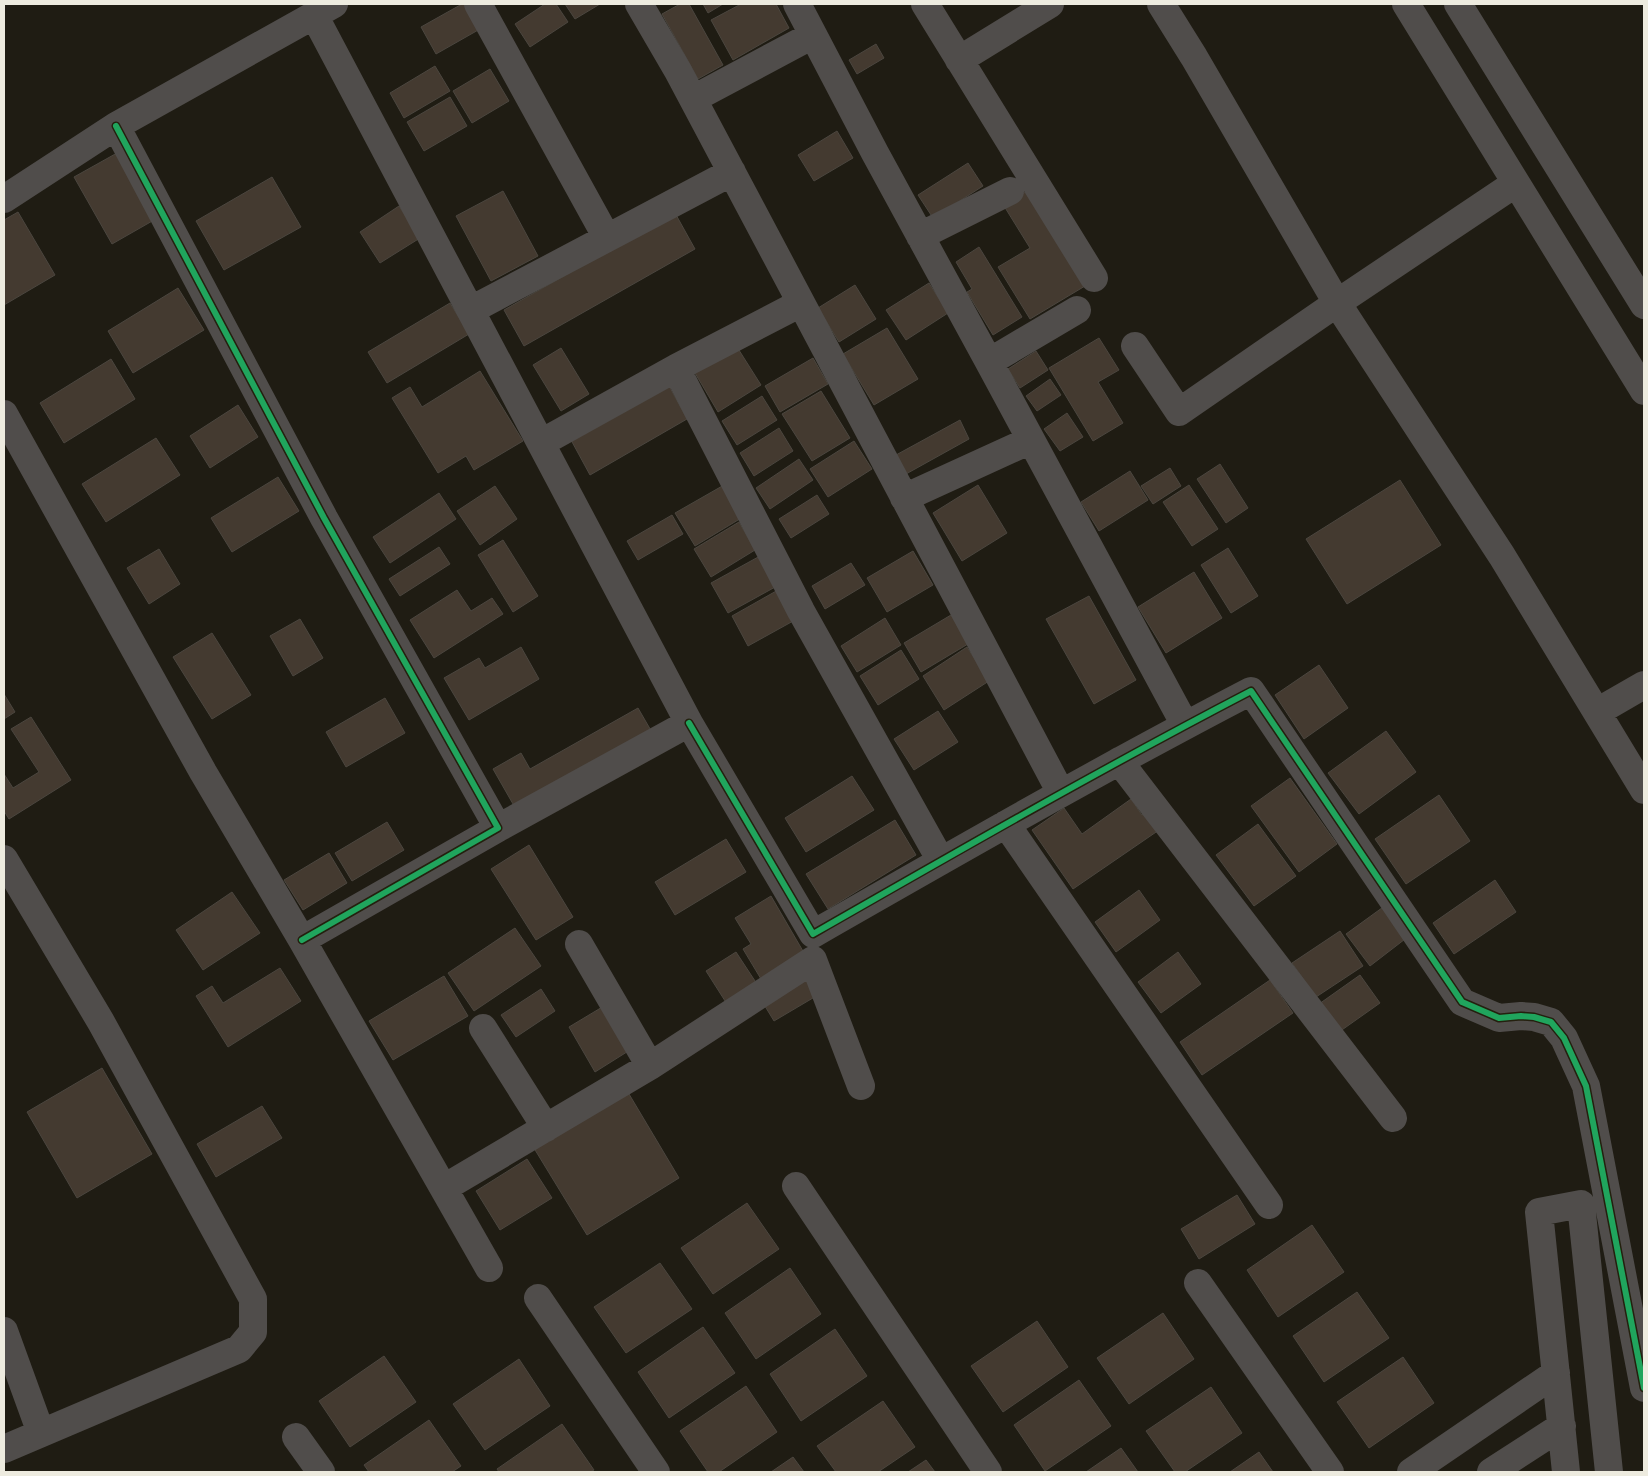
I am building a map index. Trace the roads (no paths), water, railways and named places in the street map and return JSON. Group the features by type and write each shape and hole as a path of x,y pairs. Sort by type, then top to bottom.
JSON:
{"street":[{"path":"478,4 608,238"},
{"path":"639,4 732,172 1060,793"},
{"path":"796,4 875,154 1185,725"},
{"path":"925,4 1094,278"},
{"path":"958,60 1050,4"},
{"path":"1160,4 1194,57 1337,303 1502,556 1644,790"},
{"path":"1406,4 1644,391"},
{"path":"1458,4 1644,305"},
{"path":"4,199 116,126 324,9 471,310 689,723 813,947 861,1086"},
{"path":"693,99 813,35"},
{"path":"116,126 324,518 498,828"},
{"path":"471,310 732,172"},
{"path":"1135,346 1180,412 1337,303 1516,183"},
{"path":"920,236 1010,191"},
{"path":"541,443 676,368 801,303"},
{"path":"989,362 1077,310"},
{"path":"676,368 801,611 941,861"},
{"path":"4,414 203,772 302,940 489,1268"},
{"path":"904,498 1031,440"},
{"path":"1597,712 1644,685"},
{"path":"444,1188 650,1066 813,947 941,861 1060,793 1251,691 1462,1002 1499,1018 1521,1016 1534,1017 1551,1022 1564,1038 1586,1086 1644,1388"},
{"path":"302,940 498,828 689,723"},
{"path":"1119,761 1393,1118"},
{"path":"1006,824 1270,1205"},
{"path":"4,859 101,1022 253,1299 253,1332 239,1349 4,1449"},
{"path":"579,944 650,1066"},
{"path":"483,1028 546,1128"},
{"path":"796,1186 988,1472"},
{"path":"1566,1472 1539,1212 1580,1204 1610,1472"},
{"path":"1198,1283 1330,1472"},
{"path":"538,1298 656,1472"},
{"path":"4,1331 41,1433"},
{"path":"1411,1472 1556,1373"},
{"path":"1491,1472 1562,1426"},
{"path":"296,1437 321,1472"}]}
